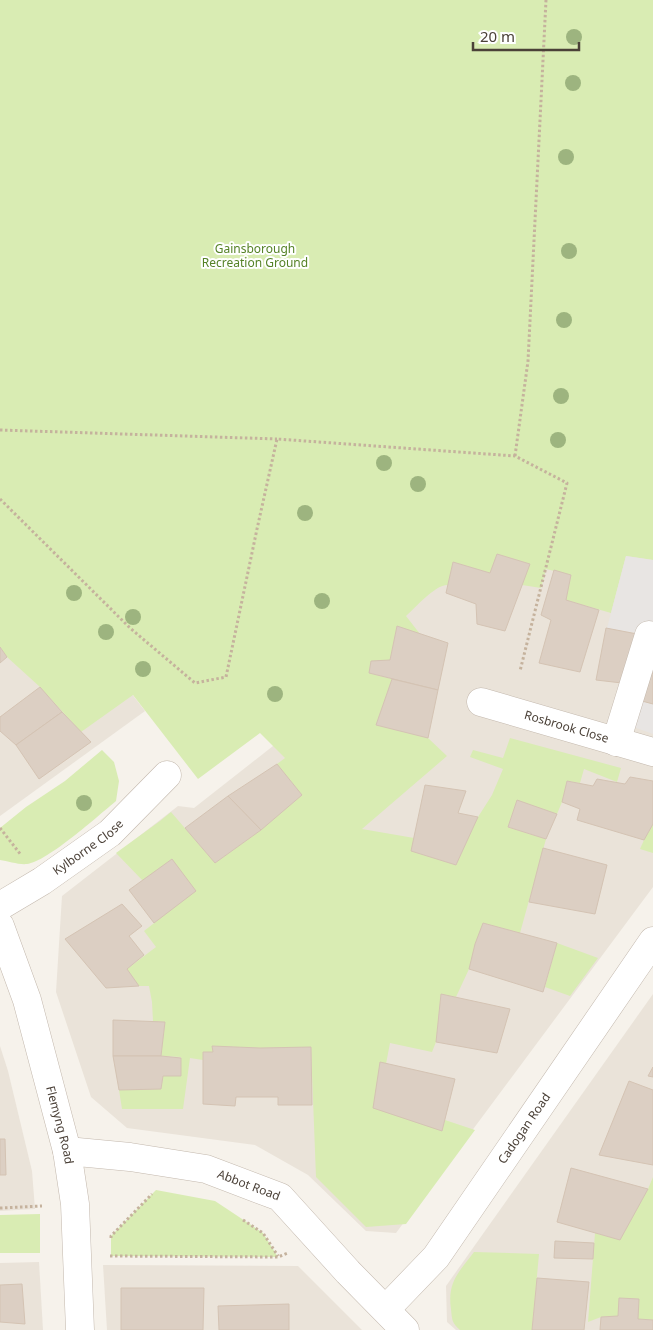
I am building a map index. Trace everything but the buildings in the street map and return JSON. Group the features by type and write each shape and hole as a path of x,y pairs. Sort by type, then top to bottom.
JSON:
{"street":[{"path":"616,742 649,635"},
{"name":"Rosbrook Close","path":"480,702 653,752"},
{"name":"Kylborne Close","path":"0,906 42,881 110,833 167,775"},
{"name":"Flemyng Road","path":"0,926 27,1000 67,1151 75,1204 80,1330"},
{"name":"Cadogan Road","path":"386,1310 436,1257 653,941"},
{"name":"Abbot Road","path":"67,1151 130,1156 206,1169 280,1197 348,1272 405,1330"}],"path":[{"path":"515,456 528,361 546,0"},
{"path":"0,430 278,439 515,456 567,483 520,671"},
{"path":"0,499 130,628 195,683 226,677 278,439"},
{"path":"111,1242 111,1236 156,1190"},
{"path":"0,1208 75,1204"},
{"path":"239,1217 263,1233 278,1256"},
{"path":"77,1256 278,1256 319,1240"},
{"path":"111,1249 111,1256"}],"shaded area":[{"path":"653,0 653,887 396,1233 366,1231 308,1175 255,1145 127,1128 91,1097 56,992 62,896 178,806 194,808 273,746 303,700"},
{"path":"9,535 145,711 0,816 0,542"},
{"path":"626,556 653,560 653,636 607,628"},
{"path":"632,699 653,704 653,734 622,723"},
{"path":"653,994 653,1330 456,1330 447,1322 446,1286"},
{"path":"0,1046 8,1071 32,1171 35,1209 0,1211"},
{"path":"39,1262 43,1330 0,1330 0,1263"},
{"path":"103,1265 298,1266 362,1330 107,1330"}],"green space":[{"name":"Gainsborough Recreation Ground","path":"0,0 653,0 653,560 626,556 611,613 566,600 571,575 546,569 541,588 522,585 530,564 497,554 490,573 453,562 448,585 432,592 406,616 420,634 397,626 390,660 371,662 369,673 392,679 376,725 428,738 447,756 362,829 414,838 412,851 456,865 478,817 492,795 503,769 470,757 473,750 503,758 510,738 621,768 617,782 584,769 580,783 567,781 557,814 517,801 508,827 546,839 520,933 483,923 469,969 456,997 441,995 436,1042 432,1052 390,1043 386,1064 442,1131 445,1120 475,1130 406,1224 366,1227 316,1177 311,1047 260,1048 213,1046 213,1052 203,1052 203,1060 190,1058 183,1109 122,1109 119,1090 161,1089 163,1076 181,1076 181,1057 161,1056 165,1022 153,1021 149,986 139,986 127,969 156,947 144,931 195,891 172,859 143,881 116,853 171,812 215,863 261,830 302,795 277,764 285,758 260,733 198,779 133,695 81,732 40,687 7,657 0,647"},
{"path":"102,750 114,762 119,781 116,801 73,837 36,861 24,864 0,860 0,828 26,807 65,781"},
{"path":"653,824 653,853 640,849"},
{"path":"557,943 598,958 570,996 545,987"},
{"path":"653,1177 653,1320 638,1319 639,1299 620,1298 618,1316 601,1317 588,1322 595,1233 620,1240"},
{"path":"156,1190 215,1201 263,1233 278,1257 111,1256 111,1236"},
{"path":"40,1214 40,1253 0,1253 0,1215"},
{"path":"474,1252 539,1254 532,1330 460,1330 455,1325 452,1319 450,1300 453,1284 455,1278"}]}
